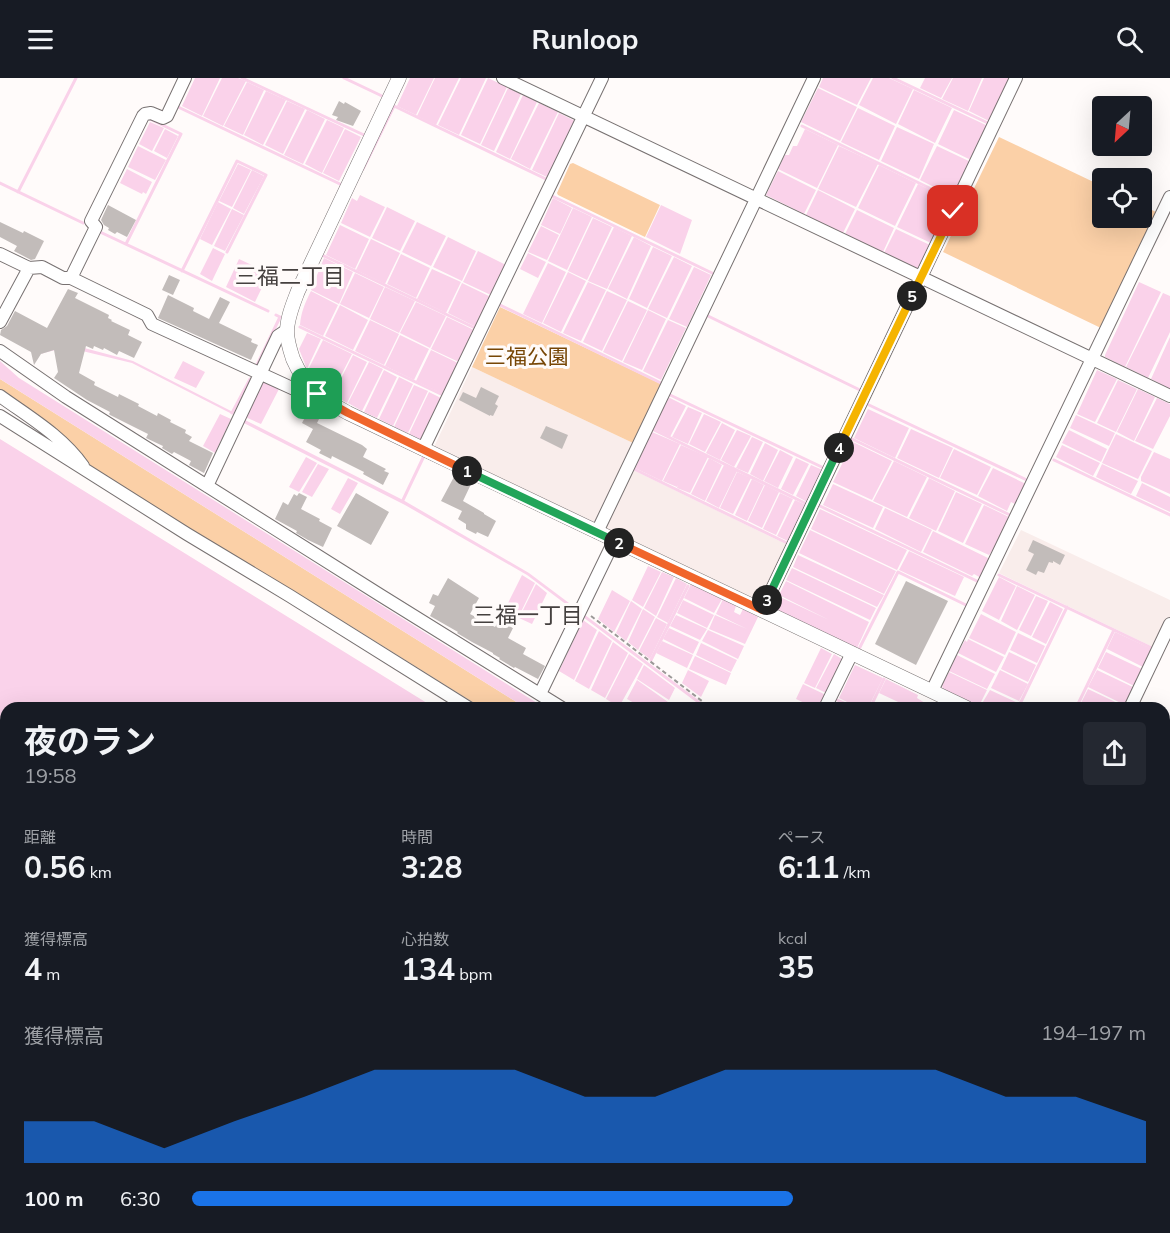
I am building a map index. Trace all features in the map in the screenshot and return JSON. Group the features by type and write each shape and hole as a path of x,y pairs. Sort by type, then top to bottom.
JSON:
{"street":[{"path":"70,278 96,226 91,221 143,116 151,113 162,118 167,117 185,78"},
{"path":"399,78 298,291 291,311 287,330 289,348 298,371 307,384 330,403 423,449 955,702"},
{"path":"503,78 1170,396"},
{"path":"423,449 602,78"},
{"path":"597,532 814,78"},
{"path":"762,610 1016,78"},
{"path":"932,691 1170,197"},
{"path":"0,254 29,268 42,267 63,278 70,278 147,315 152,324 294,389 307,384"},
{"path":"0,322 29,268"},
{"path":"207,486 278,336 287,330"},
{"path":"0,351 66,397 380,596 553,702"},
{"path":"0,396 49,431 73,452 86,470"},
{"path":"0,416 459,702"},
{"path":"540,694 614,541"},
{"path":"1133,702 1170,624"},
{"path":"828,702 852,653"}],"path":[{"path":"580,611 703,702"}],"shaded area":[{"path":"195,78 220,78 202,116 182,106"},
{"path":"222,78 238,78 246,81 223,126 203,116"},
{"path":"410,78 434,78 416,115 397,106"},
{"path":"435,78 459,78 436,125 417,116"},
{"path":"461,78 486,78 459,135 438,125"},
{"path":"488,78 507,87 480,144 461,135"},
{"path":"823,78 871,78 857,105 819,87"},
{"path":"873,78 889,78 913,89 896,124 859,105"},
{"path":"925,78 952,78 941,98 920,88"},
{"path":"953,78 982,78 968,111 942,99"},
{"path":"984,78 1013,78 991,122 969,111"},
{"path":"247,82 264,90 243,135 224,126"},
{"path":"508,88 521,94 494,151 481,145"},
{"path":"818,88 857,107 840,141 801,122"},
{"path":"914,90 952,108 935,143 898,124"},
{"path":"266,91 286,100 263,145 244,135"},
{"path":"523,95 537,102 510,159 496,152"},
{"path":"287,101 305,109 283,154 265,145"},
{"path":"539,103 558,112 530,169 511,159"},
{"path":"858,108 895,126 879,160 841,142"},
{"path":"307,110 325,119 303,164 284,155"},
{"path":"954,110 990,127 973,161 938,144"},
{"path":"559,113 577,122 549,178 532,170"},
{"path":"327,120 344,128 322,173 305,164"},
{"path":"150,122 164,128 152,151 139,144"},
{"path":"897,127 934,144 919,179 881,161"},
{"path":"165,129 178,136 167,158 154,151"},
{"path":"345,129 361,137 339,181 323,173"},
{"path":"805,129 838,145 817,188 778,169 785,155 789,155 793,146 797,146"},
{"path":"138,146 166,160 155,180 128,167"},
{"path":"839,146 878,164 856,207 818,189"},
{"path":"937,146 973,163 956,198 920,180"},
{"path":"238,164 251,170 232,207 219,201"},
{"path":"879,165 916,183 895,226 858,208"},
{"path":"127,169 152,182 146,194 120,183"},
{"path":"252,170 264,176 244,214 233,208"},
{"path":"778,171 816,190 804,214 766,195"},
{"path":"918,184 954,201 933,244 897,227"},
{"path":"818,190 855,209 843,233 806,215"},
{"path":"360,195 385,207 370,237 341,223 352,198 357,201"},
{"path":"553,198 572,208 560,234 541,225"},
{"path":"218,202 231,209 212,245 200,239"},
{"path":"661,205 692,220 680,254 646,237"},
{"path":"387,207 415,221 400,251 372,238"},
{"path":"573,208 592,217 567,270 548,261"},
{"path":"232,209 244,215 225,251 214,246"},
{"path":"857,210 894,228 883,252 845,234"},
{"path":"593,218 612,227 587,280 568,271"},
{"path":"417,222 446,236 431,266 402,252"},
{"path":"340,225 369,239 355,269 326,255"},
{"path":"541,226 559,235 547,260 528,252"},
{"path":"614,227 632,236 607,289 588,281"},
{"path":"896,229 932,246 920,270 884,253"},
{"path":"448,237 476,251 462,281 433,267"},
{"path":"634,237 651,246 627,299 608,289"},
{"path":"371,239 400,253 385,284 356,270"},
{"path":"653,247 672,256 647,308 629,299"},
{"path":"213,248 225,254 212,281 200,274"},
{"path":"478,251 508,266 493,296 463,282"},
{"path":"528,253 546,262 538,278 520,269"},
{"path":"401,254 430,268 416,298 387,284"},
{"path":"674,257 692,266 667,318 648,309"},
{"path":"324,258 353,272 339,304 311,290"},
{"path":"239,259 269,273 255,302 226,287"},
{"path":"548,263 566,272 542,323 523,314"},
{"path":"694,267 711,275 687,327 669,319"},
{"path":"432,269 461,282 446,313 417,299"},
{"path":"568,272 586,281 561,332 543,323"},
{"path":"355,273 384,287 369,318 340,304"},
{"path":"588,282 606,290 581,341 563,333"},
{"path":"1139,282 1161,292 1125,367 1105,355"},
{"path":"462,283 493,298 478,328 448,313"},
{"path":"385,287 415,301 399,333 370,319"},
{"path":"311,291 338,305 323,336 300,325 301,316"},
{"path":"607,291 627,300 602,351 583,342"},
{"path":"1163,293 1170,296 1170,332 1148,378 1126,367"},
{"path":"628,301 647,310 622,361 603,352"},
{"path":"416,302 446,316 430,348 400,333"},
{"path":"340,305 368,320 353,350 325,336"},
{"path":"648,310 666,319 642,370 623,362"},
{"path":"447,317 476,331 461,363 431,349"},
{"path":"370,320 399,334 384,365 355,351"},
{"path":"668,320 686,328 661,380 643,371"},
{"path":"307,333 321,339 307,369 299,349"},
{"path":"400,335 429,349 414,380 385,366"},
{"path":"1170,337 1170,389 1151,379"},
{"path":"323,340 352,354 332,393 308,370"},
{"path":"66,345 133,361 231,411 232,414 132,363 74,349 63,348 40,354"},
{"path":"431,350 460,364 445,395 416,381"},
{"path":"353,355 367,362 347,403 333,394"},
{"path":"0,361 19,378 535,702 516,702 0,379"},
{"path":"183,361 205,372 196,388 174,378"},
{"path":"369,362 383,369 362,411 348,403"},
{"path":"472,367 633,443 595,521 590,523 434,447"},
{"path":"384,370 397,377 377,418 364,412"},
{"path":"1097,370 1117,379 1095,422 1077,414"},
{"path":"399,377 413,384 393,426 379,419"},
{"path":"1118,380 1137,389 1116,432 1097,423"},
{"path":"263,382 279,389 261,424 243,416 260,383"},
{"path":"414,385 428,391 408,433 394,427"},
{"path":"1138,389 1155,397 1134,441 1117,432"},
{"path":"429,392 443,399 423,441 409,434"},
{"path":"668,397 686,406 670,437 653,428"},
{"path":"1157,398 1170,404 1170,416 1153,449 1135,441"},
{"path":"688,407 702,413 688,444 672,437"},
{"path":"868,409 909,428 895,458 854,438"},
{"path":"220,414 231,419 215,453 203,446"},
{"path":"704,414 721,422 705,452 689,444"},
{"path":"1076,415 1115,433 1109,446 1070,428"},
{"path":"241,418 403,500 529,573 701,702 696,702 527,575 405,505 240,421"},
{"path":"722,423 735,430 720,460 706,453"},
{"path":"911,429 953,448 939,478 897,458"},
{"path":"737,430 751,436 734,467 721,460"},
{"path":"1069,430 1107,449 1101,462 1062,443"},
{"path":"652,432 680,444 662,481 635,468"},
{"path":"1116,434 1152,451 1138,479 1102,463"},
{"path":"752,437 763,442 748,473 736,468"},
{"path":"0,439 425,702 0,702"},
{"path":"853,442 892,461 872,500 833,482"},
{"path":"765,443 778,450 763,481 750,474"},
{"path":"681,445 708,457 690,493 677,488 678,485 677,487 663,481"},
{"path":"1062,445 1100,463 1093,476 1056,457"},
{"path":"954,449 991,467 977,495 940,478"},
{"path":"780,450 793,457 778,488 764,481"},
{"path":"1154,452 1170,459 1170,494 1141,481"},
{"path":"306,457 317,463 299,492 289,487"},
{"path":"709,458 722,465 705,501 691,494"},
{"path":"796,458 809,464 793,495 781,489"},
{"path":"894,461 927,477 907,517 873,501"},
{"path":"318,464 329,469 312,497 302,492"},
{"path":"1102,464 1138,481 1131,494 1096,477"},
{"path":"724,465 737,471 719,508 706,501"},
{"path":"811,465 825,471 809,503 796,496"},
{"path":"993,468 1026,484 1017,505 1011,502 1007,511 978,496"},
{"path":"633,470 790,546 762,603 607,532 606,527"},
{"path":"737,472 751,478 733,514 720,508"},
{"path":"348,478 358,483 340,514 331,509"},
{"path":"929,478 955,491 936,531 909,518"},
{"path":"752,479 764,485 747,521 735,515"},
{"path":"1142,483 1170,497 1170,512 1136,496"},
{"path":"833,484 883,507 873,528 823,505"},
{"path":"765,485 779,492 762,528 748,521"},
{"path":"956,492 982,504 963,543 938,531"},
{"path":"780,493 793,499 776,535 763,529"},
{"path":"795,500 808,506 790,542 777,536"},
{"path":"984,505 1011,518 995,551 989,555 965,544"},
{"path":"885,508 932,530 921,552 875,529"},
{"path":"820,509 907,550 897,570 811,529"},
{"path":"810,530 896,571 884,594 799,553"},
{"path":"1021,530 1170,600 1170,617 1155,648 999,573"},
{"path":"933,531 990,559 981,578 974,574 972,576 923,552"},
{"path":"909,551 964,577 955,596 899,570"},
{"path":"798,555 884,595 877,607 793,567"},
{"path":"648,566 661,572 643,607 632,600"},
{"path":"792,568 876,608 870,620 786,580"},
{"path":"662,572 674,577 656,616 644,608"},
{"path":"522,575 535,583 518,618 504,611"},
{"path":"999,577 1016,586 999,620 982,611"},
{"path":"676,578 687,584 668,623 657,617"},
{"path":"786,581 869,622 857,648 773,608 778,596 829,620 779,595"},
{"path":"536,584 547,593 532,624 519,618"},
{"path":"691,584 722,599 714,613 684,598"},
{"path":"1017,586 1035,595 1017,630 1001,621"},
{"path":"612,590 630,601 614,632 598,619"},
{"path":"1036,596 1048,601 1031,636 1019,630"},
{"path":"723,599 736,606 734,612 740,615 743,609 758,617 745,644 709,629 715,615 747,629 716,614"},
{"path":"683,600 714,615 707,628 677,613"},
{"path":"631,601 642,609 626,641 616,633"},
{"path":"1050,602 1063,609 1046,644 1032,637"},
{"path":"643,609 655,617 638,650 628,642"},
{"path":"981,614 1016,632 1005,655 969,638"},
{"path":"676,615 707,629 700,640 670,626"},
{"path":"656,618 667,624 650,659 639,651"},
{"path":"583,620 597,630 574,680 559,671"},
{"path":"669,628 699,642 693,654 663,639"},
{"path":"708,630 744,646 738,659 702,641"},
{"path":"599,631 612,641 589,689 575,681"},
{"path":"1115,632 1154,650 1145,668 1107,649"},
{"path":"1018,633 1045,646 1037,663 1010,650"},
{"path":"968,639 1004,657 996,672 958,653 965,640 967,642"},
{"path":"662,641 693,655 687,668 656,653"},
{"path":"613,642 628,653 605,698 591,690"},
{"path":"701,643 737,660 731,672 696,655"},
{"path":"821,648 832,654 815,688 804,683"},
{"path":"1009,652 1036,665 1028,682 1001,669"},
{"path":"1106,652 1144,670 1136,687 1098,668"},
{"path":"629,654 643,664 622,702 611,702 606,699"},
{"path":"834,654 842,659 826,693 816,688"},
{"path":"957,655 995,674 987,689 949,671"},
{"path":"695,656 731,673 726,685 689,669"},
{"path":"644,665 675,688 669,700 637,679"},
{"path":"855,665 883,678 871,702 847,702 839,698"},
{"path":"688,670 709,681 701,697 682,683"},
{"path":"1000,670 1028,684 1019,701 991,688"},
{"path":"1097,670 1135,688 1129,702 1119,702 1088,687"},
{"path":"949,672 987,690 981,702 971,702 943,689 942,685"},
{"path":"886,679 918,695 917,698 923,702 898,702 879,693"},
{"path":"637,680 668,702 632,702 627,699"},
{"path":"803,684 826,695 822,702 802,702 796,699"},
{"path":"1088,689 1115,702 1082,702"},
{"path":"990,690 1016,702 983,702"}],"green space":[{"path":"999,137 1092,181 1092,228 1151,228 1103,329 943,252"},
{"path":"573,163 660,205 645,237 558,195 570,164"},
{"path":"1152,210 1158,213 1152,226"},
{"name":"三福公園","path":"500,307 661,384 633,443 472,367"},
{"path":"0,379 516,702 472,702 88,465 0,391"}],"building":[{"path":"339,101 361,111 353,126 336,120 338,117 332,115"},
{"path":"108,205 136,220 127,237 108,230 109,228 101,220"},
{"path":"0,222 44,241 35,259 31,260 14,251 17,246 0,237"},
{"path":"169,275 180,280 173,295 162,290"},
{"path":"68,289 78,293 75,298 109,315 108,318 111,321 130,330 128,335 142,342 134,358 119,351 117,355 104,348 103,350 94,346 93,349 86,346 79,373 95,382 94,385 118,397 119,394 157,416 158,413 186,430 185,433 192,437 189,441 213,453 204,473 189,465 191,461 162,448 163,446 146,438 148,434 110,415 110,412 54,378 58,372 54,350 41,354 34,365 31,352 0,335 1,330 7,326 15,311 47,328"},
{"path":"168,295 194,308 193,311 209,319 220,297 230,302 219,323 252,339 251,342 258,345 251,360 158,318"},
{"path":"481,387 499,396 495,404 498,406 493,416 459,400 463,392 476,398"},
{"path":"312,404 323,411 317,423 362,445 367,449 363,457 386,469 384,471 389,473 383,485 363,474 364,472 332,456 331,459 319,453 321,450 306,442 313,429 302,423"},
{"path":"546,426 568,435 562,449 540,438"},
{"path":"455,475 472,482 463,501 496,521 488,537 466,529 466,524 458,519 462,511 441,501"},
{"path":"299,493 307,497 301,509 332,528 323,547 275,519 283,502 288,505 294,494 297,496"},
{"path":"356,493 389,512 371,545 337,526"},
{"path":"1033,540 1065,555 1060,565 1053,561 1053,563 1049,562 1044,573 1038,571 1036,575 1026,570 1034,554 1028,551"},
{"path":"448,578 479,598 470,614 495,627 499,620 513,628 508,638 526,648 523,654 545,666 538,679 514,668 430,616 435,606 429,603 433,594 438,596"},
{"path":"906,581 948,601 916,665 875,644"}],"waterway":[{"path":"18,192 76,78"},
{"path":"242,78 364,135"},
{"path":"344,78 382,96"},
{"path":"893,78 990,124"},
{"path":"176,106 340,184"},
{"path":"363,169 394,106 548,180"},
{"path":"126,244 181,134 150,119"},
{"path":"802,126 954,200"},
{"path":"182,271 237,161 266,175 227,252"},
{"path":"0,183 83,223"},
{"path":"550,195 712,273"},
{"path":"100,232 268,311"},
{"path":"324,256 477,329"},
{"path":"498,304 661,383"},
{"path":"256,367 280,317 276,315"},
{"path":"708,316 862,391"},
{"path":"300,327 445,396"},
{"path":"232,413 250,379"},
{"path":"668,394 826,469"},
{"path":"869,405 1029,481"},
{"path":"652,429 809,505"},
{"path":"852,439 1012,516"},
{"path":"403,500 423,458"},
{"path":"1054,460 1170,515"},
{"path":"634,469 789,544"},
{"path":"820,506 979,582"},
{"path":"859,649 898,572 968,606"},
{"path":"999,575 1154,649"},
{"path":"651,660 688,586"},
{"path":"1021,702 1067,607"},
{"path":"1079,702 1114,630"},
{"path":"873,702 884,679"},
{"path":"835,699 842,702"}],"district":[{"name":"三福二丁目","path":"290,276"},
{"name":"三福一丁目","path":"528,615"}],"route":[{"path":"317,394 348,413 762,610 953,211"}]}
